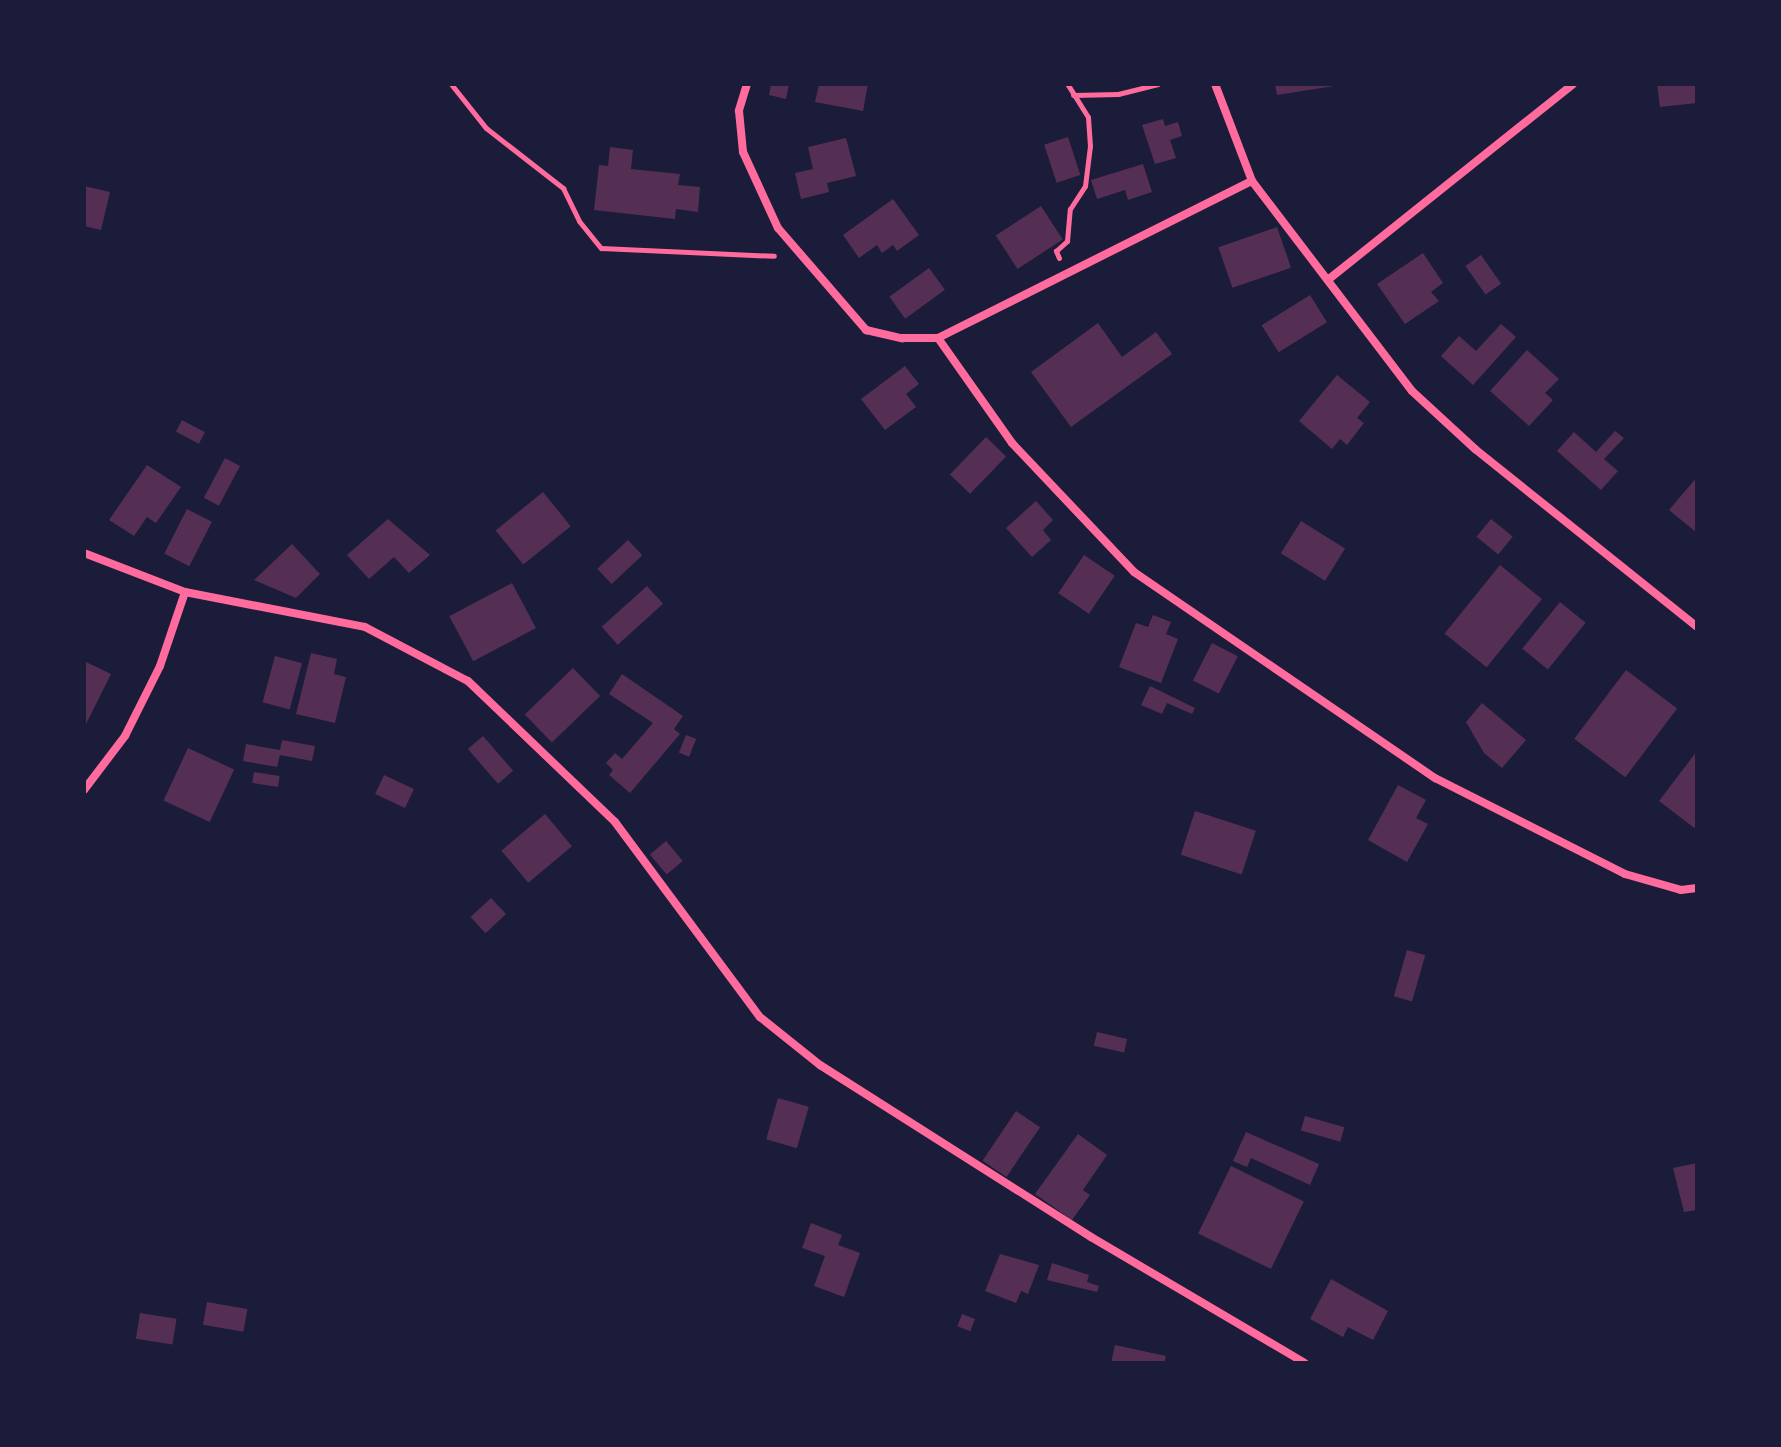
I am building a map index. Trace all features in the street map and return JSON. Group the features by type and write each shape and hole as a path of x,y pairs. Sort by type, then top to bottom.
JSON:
{"street":[{"path":"747,84 739,111 743,152 778,228 866,330 902,338 938,338 1252,181"},
{"path":"1215,84 1252,181 1412,391 1475,449 1697,627"},
{"path":"1329,279 1573,84"},
{"path":"938,338 1012,443 1134,572 1435,778 1625,874 1681,890 1697,888"},
{"path":"84,553 185,592 365,627 468,681 615,822 760,1017 820,1065 1091,1237 1305,1363"},
{"path":"84,790 125,736 160,666 185,592"}],"path":[{"path":"451,84 486,128 563,188 579,221 601,248 801,254"},
{"path":"1066,274 1056,251 1067,241 1070,209 1085,186 1090,146 1088,117 1067,84"},
{"path":"1073,95 1118,94 1158,84"}],"building":[{"path":"771,84 789,84 786,99 769,95"},
{"path":"819,84 868,84 863,111 815,102"},
{"path":"1275,84 1334,84 1334,86 1277,95"},
{"path":"1657,84 1697,84 1697,103 1660,107"},
{"path":"1163,119 1165,126 1178,122 1182,136 1170,140 1176,158 1155,164 1142,125"},
{"path":"1068,137 1080,175 1057,183 1044,145"},
{"path":"846,138 856,176 827,183 829,192 801,199 795,173 813,169 808,147"},
{"path":"610,147 633,150 631,169 680,174 678,185 700,187 698,212 676,209 675,219 594,210 599,165 608,166"},
{"path":"1143,164 1152,192 1128,200 1125,190 1097,199 1091,180"},
{"path":"84,186 110,192 101,230 84,226"},
{"path":"893,199 919,235 897,251 893,245 882,253 877,245 859,258 843,235"},
{"path":"1041,206 1063,240 1017,269 996,235"},
{"path":"1277,227 1291,268 1232,288 1218,247"},
{"path":"1423,253 1443,283 1431,292 1439,301 1405,324 1377,284"},
{"path":"1481,255 1501,284 1486,295 1465,266"},
{"path":"929,268 945,290 905,319 889,297"},
{"path":"1310,295 1327,322 1279,352 1262,325"},
{"path":"1098,323 1122,357 1156,332 1172,354 1071,427 1031,372"},
{"path":"1501,324 1516,337 1473,385 1441,356 1459,336 1476,351"},
{"path":"1527,350 1559,379 1545,393 1553,400 1529,426 1490,391"},
{"path":"905,366 919,384 906,394 916,407 885,430 861,399"},
{"path":"1337,375 1370,402 1357,418 1364,423 1347,445 1340,439 1332,449 1299,421"},
{"path":"182,420 205,432 199,444 176,431"},
{"path":"1615,431 1624,438 1604,459 1618,471 1601,490 1557,451 1574,432 1596,452"},
{"path":"986,437 1006,456 970,494 950,474"},
{"path":"225,458 240,466 219,506 204,498"},
{"path":"147,465 181,487 156,523 147,517 134,536 109,520"},
{"path":"1697,477 1697,533 1669,510"},
{"path":"543,492 571,526 523,565 496,530"},
{"path":"1036,501 1053,520 1043,530 1051,540 1032,557 1006,528"},
{"path":"187,509 212,522 189,566 164,554"},
{"path":"388,519 430,555 409,573 394,557 369,579 347,555"},
{"path":"1491,519 1513,537 1498,554 1477,537"},
{"path":"1301,521 1345,549 1325,581 1281,553"},
{"path":"628,540 642,555 612,584 597,569"},
{"path":"292,544 320,574 296,598 254,580"},
{"path":"1084,555 1115,576 1089,614 1058,593"},
{"path":"1500,565 1542,599 1487,667 1445,633"},
{"path":"512,583 536,628 473,661 449,616"},
{"path":"647,586 663,604 618,645 602,627"},
{"path":"1560,602 1586,623 1548,669 1522,649"},
{"path":"1153,615 1171,622 1166,634 1178,639 1161,683 1119,667 1136,623 1148,627"},
{"path":"1212,643 1238,656 1219,694 1193,680"},
{"path":"311,653 337,659 334,674 346,677 335,723 296,714"},
{"path":"275,656 302,663 290,710 263,702"},
{"path":"84,661 111,674 84,728"},
{"path":"573,668 600,696 552,743 525,715"},
{"path":"1626,670 1677,709 1625,777 1574,739"},
{"path":"622,674 683,716 674,729 680,734 630,793 609,775 613,770 606,763 615,753 622,759 653,723 609,694"},
{"path":"1150,686 1195,708 1192,714 1167,703 1162,714 1141,705"},
{"path":"1482,703 1526,740 1502,768 1484,753 1466,722"},
{"path":"686,735 696,739 689,757 679,753"},
{"path":"483,736 513,771 498,784 468,749"},
{"path":"282,740 315,746 312,761 280,755 277,767 243,761 246,744 280,750"},
{"path":"188,748 234,770 210,822 163,801"},
{"path":"1697,751 1697,830 1659,801"},
{"path":"254,772 280,776 278,787 252,783"},
{"path":"384,775 414,789 405,808 375,794"},
{"path":"1398,785 1426,800 1416,818 1428,824 1407,862 1368,840"},
{"path":"1195,811 1256,831 1242,875 1181,855"},
{"path":"545,814 572,846 528,883 501,851"},
{"path":"666,841 683,861 667,874 650,854"},
{"path":"491,898 506,914 486,933 471,917"},
{"path":"1407,950 1425,955 1412,1001 1394,996"},
{"path":"1097,1032 1127,1039 1124,1053 1094,1046"},
{"path":"778,1098 809,1107 797,1148 766,1139"},
{"path":"1016,1111 1040,1127 1006,1177 982,1161"},
{"path":"1305,1116 1344,1127 1340,1142 1301,1130"},
{"path":"1246,1132 1319,1164 1310,1185 1251,1158 1247,1167 1233,1161"},
{"path":"1078,1134 1107,1155 1083,1190 1090,1195 1072,1220 1035,1194"},
{"path":"1697,1163 1697,1210 1684,1212 1673,1168"},
{"path":"1231,1166 1304,1202 1271,1269 1198,1233"},
{"path":"811,1223 842,1235 838,1245 860,1253 844,1297 814,1286 825,1256 802,1248"},
{"path":"1000,1254 1039,1265 1028,1294 1021,1291 1016,1303 985,1291"},
{"path":"1052,1263 1089,1275 1087,1282 1099,1286 1097,1292 1047,1280"},
{"path":"1331,1279 1388,1311 1373,1340 1348,1327 1343,1337 1310,1319"},
{"path":"207,1302 247,1309 243,1332 203,1325"},
{"path":"140,1313 177,1319 172,1344 136,1339"},
{"path":"962,1314 975,1319 970,1331 957,1326"},
{"path":"1115,1345 1166,1356 1164,1363 1111,1363"}]}
